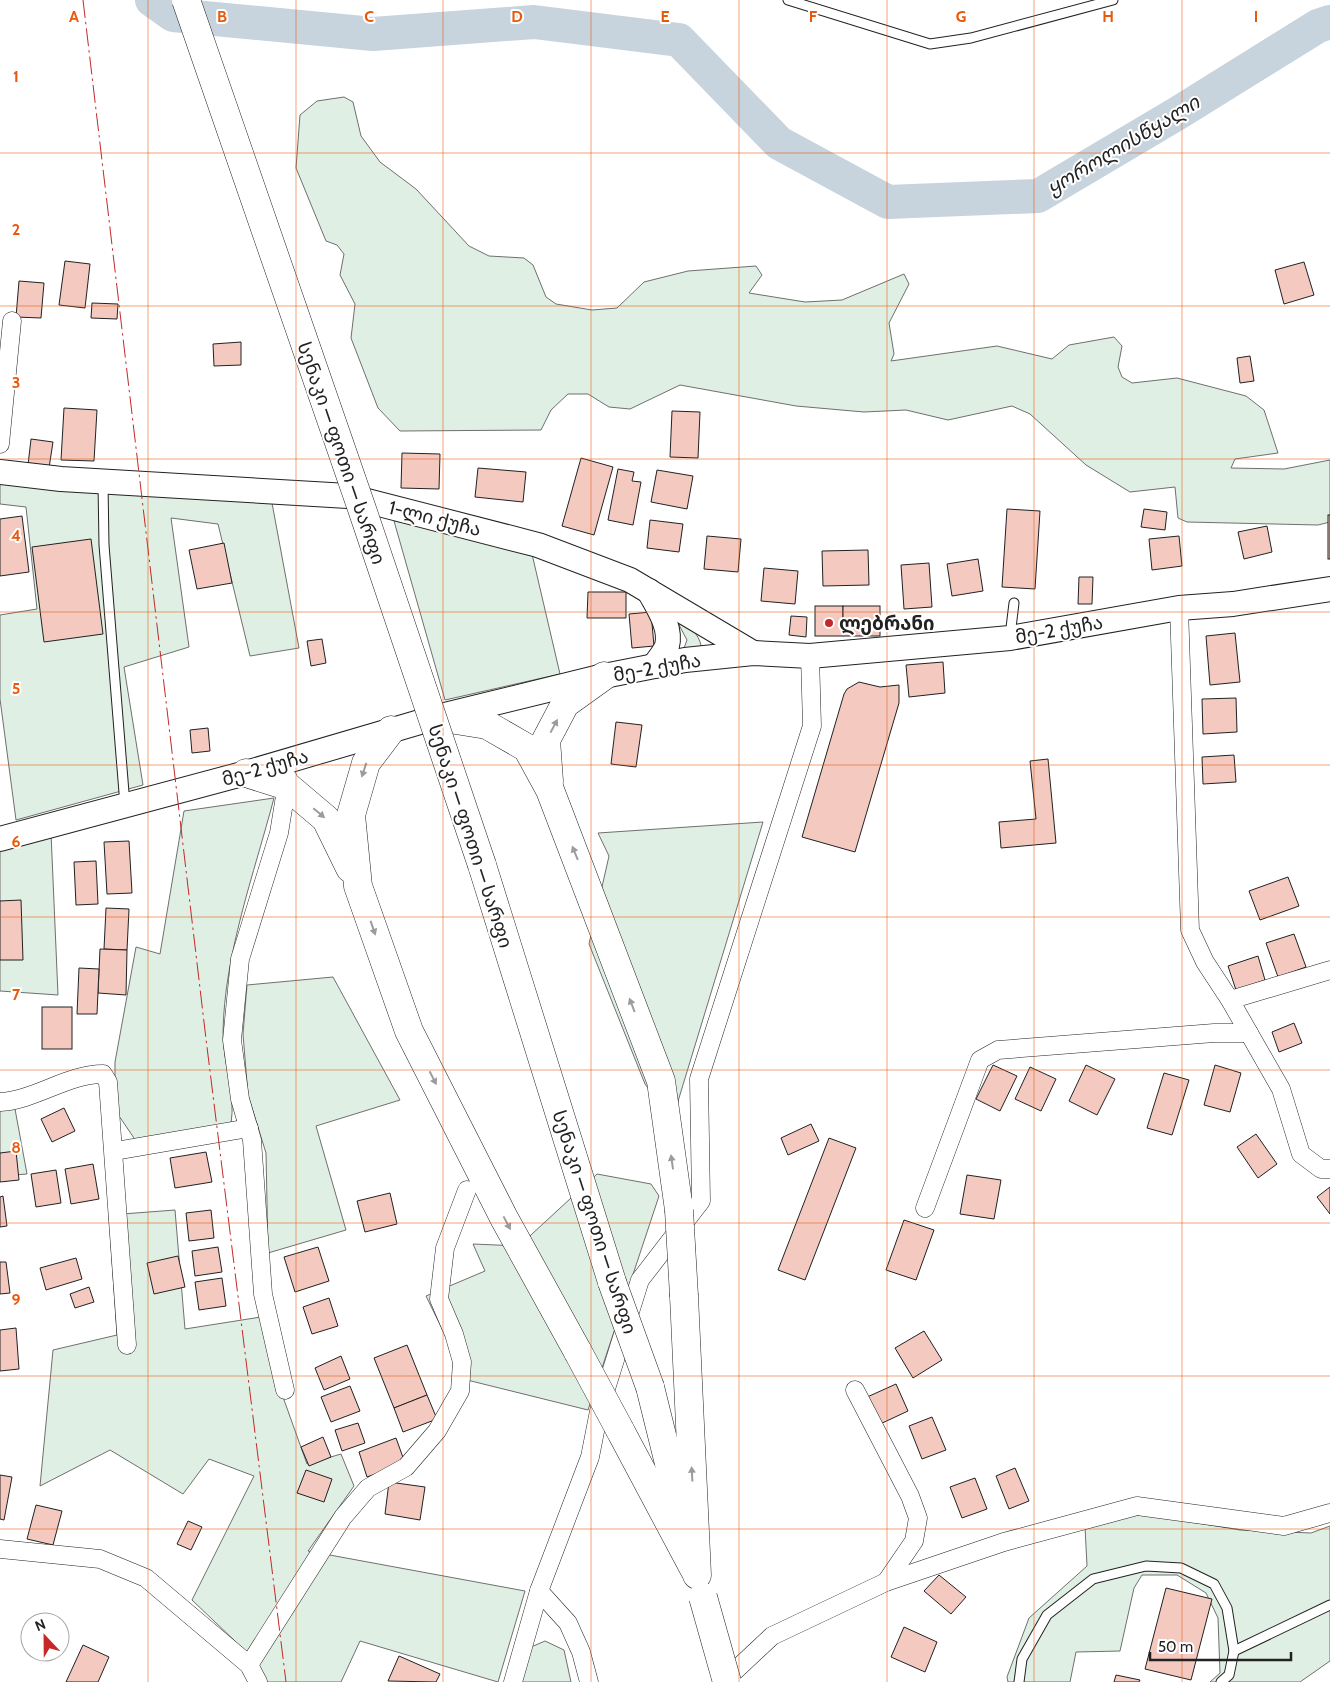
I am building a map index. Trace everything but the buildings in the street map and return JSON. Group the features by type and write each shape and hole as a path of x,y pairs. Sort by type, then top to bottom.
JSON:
{"highway":[{"name":"სენაკი — ფოთი — სარფი","path":"186,0 362,509 482,865 612,1282 650,1387 700,1586 727,1682"},
{"path":"550,790 546,740 565,704 604,676"},
{"path":"437,717 487,724 527,748 550,790 660,1081 679,1210 700,1586"},
{"path":"358,886 351,815 366,763 391,730"},
{"path":"246,773 289,773 326,819 358,886 409,1031 504,1218 620,1430 700,1586"}],"street":[{"path":"0,444 12,321"},
{"name":"1-ლი ქუჩა","path":"0,472 61,479 348,496 538,545 630,580 753,653"},
{"name":"მე-2 ქუჩა","path":"289,773 391,730 604,676 685,660 753,653 810,656 1010,638 1179,608 1233,604 1330,589"},
{"path":"648,590 668,632 667,646 654,666"},
{"path":"1179,608 1190,930 1206,962 1281,1089 1301,1154 1321,1169 1330,1169"},
{"path":"513,1682 539,1591 590,1457 599,1411 640,1280 701,1201 699,1079 812,726 810,656"},
{"name":"მე-2 ქუჩა","path":"0,839 246,773"},
{"path":"285,1390 263,1294 252,1140 240,1099 232,1040 240,958 279,833 289,773"},
{"path":"1230,1000 1330,970"},
{"path":"925,1208 980,1060 998,1050 1214,1033 1249,1033"},
{"path":"0,1102 15,1101 88,1074 103,1074 108,1082 128,1345"},
{"path":"114,1151 249,1128"},
{"path":"249,1665 343,1517 368,1488 406,1467 437,1431 460,1390 462,1362 454,1334 439,1299 445,1248 467,1190"},
{"path":"855,1390 910,1496 918,1518 914,1541 886,1582"},
{"path":"723,1682 772,1636 886,1582 1004,1542 1137,1506 1284,1526 1330,1513"},
{"path":"0,1549 100,1559 146,1578 249,1665 258,1682"},
{"path":"539,1591 568,1623 581,1652 589,1682"}],"lane":[{"path":"788,0 930,44 971,38 1113,0"},
{"path":"103,481 104,546 125,805"},
{"path":"1010,638 1014,603"},
{"path":"1019,1682 1022,1659 1047,1615 1093,1579 1146,1566 1181,1568 1214,1584 1227,1608 1234,1651 1229,1675 1221,1682"},
{"path":"1234,1651 1330,1605"}],"green space":[{"path":"344,97 353,102 361,136 380,162 416,189 469,246 489,256 524,258 533,265 546,297 556,304 592,310 617,308 644,282 688,271 756,266 762,275 749,293 805,302 842,300 904,274 909,284 889,323 894,354 891,361 997,346 1052,359 1069,345 1114,337 1122,346 1118,367 1122,377 1132,383 1177,378 1246,396 1264,410 1278,453 1235,459 1231,468 1284,469 1330,460 1330,522 1318,525 1187,522 1178,518 1175,487 1130,492 1086,465 1030,414 1012,406 948,420 906,410 864,412 796,406 680,385 630,409 609,407 588,394 568,394 551,410 541,430 400,431 378,408 351,338 355,304 340,275 344,254 337,245 326,241 296,168 300,115 317,101"},
{"path":"0,482 61,489 272,503 299,648 250,656 218,524 171,518 189,647 124,667 143,785 16,820 0,699 0,615 37,609 26,507 0,504"},
{"path":"394,521 439,529 532,554 560,674 445,700"},
{"path":"684,622 700,641 701,645 696,651 683,651 687,640 679,625"},
{"path":"274,798 234,944 225,1004 223,1033 232,1101 231,1124 136,1141 115,1110 115,1062 136,947 160,954 184,811"},
{"path":"763,822 672,1121 645,1084 589,944 609,856 598,833"},
{"path":"51,833 58,995 0,991 0,851"},
{"path":"333,977 400,1100 316,1126 346,1230 268,1253 266,1153 248,1095 243,1034 247,985"},
{"path":"0,1109 15,1109 27,1174 0,1176"},
{"path":"597,1174 651,1184 659,1196 588,1410 467,1380 426,1296 485,1271 473,1244 519,1246"},
{"path":"175,1210 185,1329 261,1317 274,1372 307,1464 341,1454 354,1486 308,1551 525,1591 498,1682 360,1641 341,1682 266,1682 258,1663 192,1600 254,1476 209,1459 183,1494 110,1450 40,1486 53,1350 117,1335 109,1215"},
{"path":"1138,1513 1240,1530 1311,1533 1330,1526 1330,1661 1300,1682 1210,1682 1220,1673 1218,1618 1206,1593 1177,1575 1142,1575 1134,1588 1120,1651 1076,1652 1070,1682 1008,1682 1007,1677 1029,1618 1087,1566 1085,1527"},
{"path":"545,1641 564,1650 571,1682 520,1682 531,1647"}],"waterway":[{"name":"ყოროლისწყალი","path":"152,0 173,15 373,34 534,22 679,40 779,143 888,202 1038,196 1178,113 1318,26 1330,22"}],"power":[{"path":"83,0 206,1039 286,1682"}],"place":[{"name":"ლებრანი","path":"829,623"}]}
